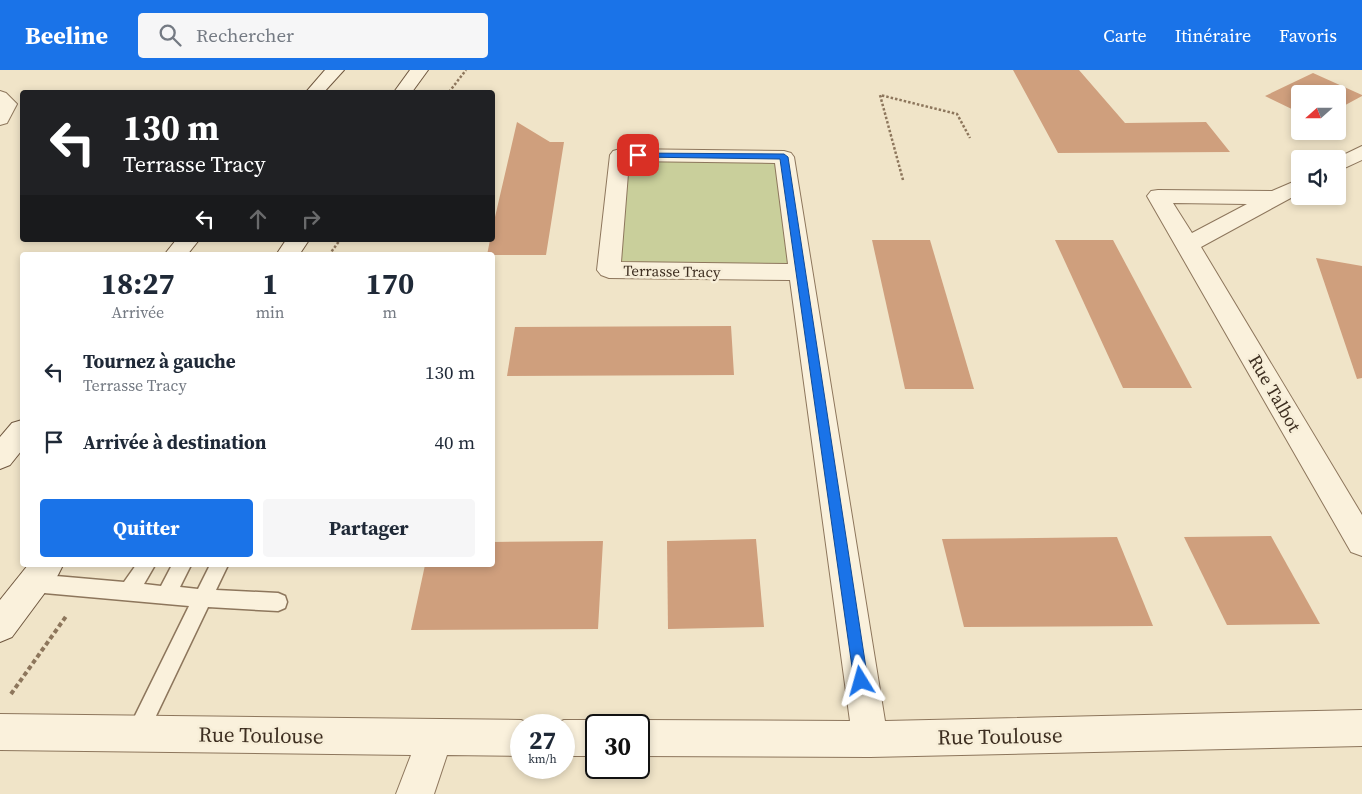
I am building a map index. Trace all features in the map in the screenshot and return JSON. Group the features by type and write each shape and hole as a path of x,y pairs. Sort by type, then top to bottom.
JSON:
{"street":[{"path":"317,90 335,70"},
{"path":"404,90 419,70"},
{"path":"0,97 8,104 0,119"},
{"path":"1346,161 1362,152"},
{"name":"Terrasse Tracy","path":"801,272 609,270 620,155 784,157 801,272 870,739"},
{"name":"Rue Talbot","path":"1188,244 1291,190"},
{"name":"Rue Talbot","path":"1274,198 1158,196 1362,542"},
{"path":"178,252 186,242"},
{"path":"0,456 20,432"},
{"path":"0,626 40,574"},
{"name":"Rue Toulouse","path":"3,716 137,734 510,738"},
{"name":"Rue Toulouse","path":"650,738 870,739 1362,728"},
{"path":"415,794 435,738"}],"lane":[{"path":"129,591 145,567"},
{"path":"166,594 181,567"},
{"path":"137,734 218,567"},
{"path":"40,574 86,587 202,598 278,602"}],"path":[{"path":"451,90 466,70"},
{"path":"903,180 880,95 957,114 970,138"},
{"path":"3,716 86,587"}],"green space":[{"path":"627,159 777,162 791,266 619,264"}],"building":[{"path":"1013,70 1079,70 1125,123 1206,122 1230,152 1058,153"},
{"path":"1313,73 1340,85 1291,85 1291,109 1265,96"},
{"path":"1346,88 1362,96 1346,105"},
{"path":"517,122 550,142 564,142 546,255 495,255 495,252 488,252 490,242 495,242 495,217"},
{"path":"872,240 930,240 974,389 905,389"},
{"path":"1055,240 1113,240 1192,388 1123,388"},
{"path":"1316,258 1362,266 1362,378 1357,379"},
{"path":"731,326 734,375 507,376 515,327"},
{"path":"1271,536 1320,624 1227,625 1184,537"},
{"path":"1117,537 1153,626 964,627 942,539"},
{"path":"756,539 764,627 668,629 667,541"},
{"path":"603,541 598,629 411,630 425,567 495,567 495,542"}],"route":[{"path":"638,155 784,157 861,681"}]}
